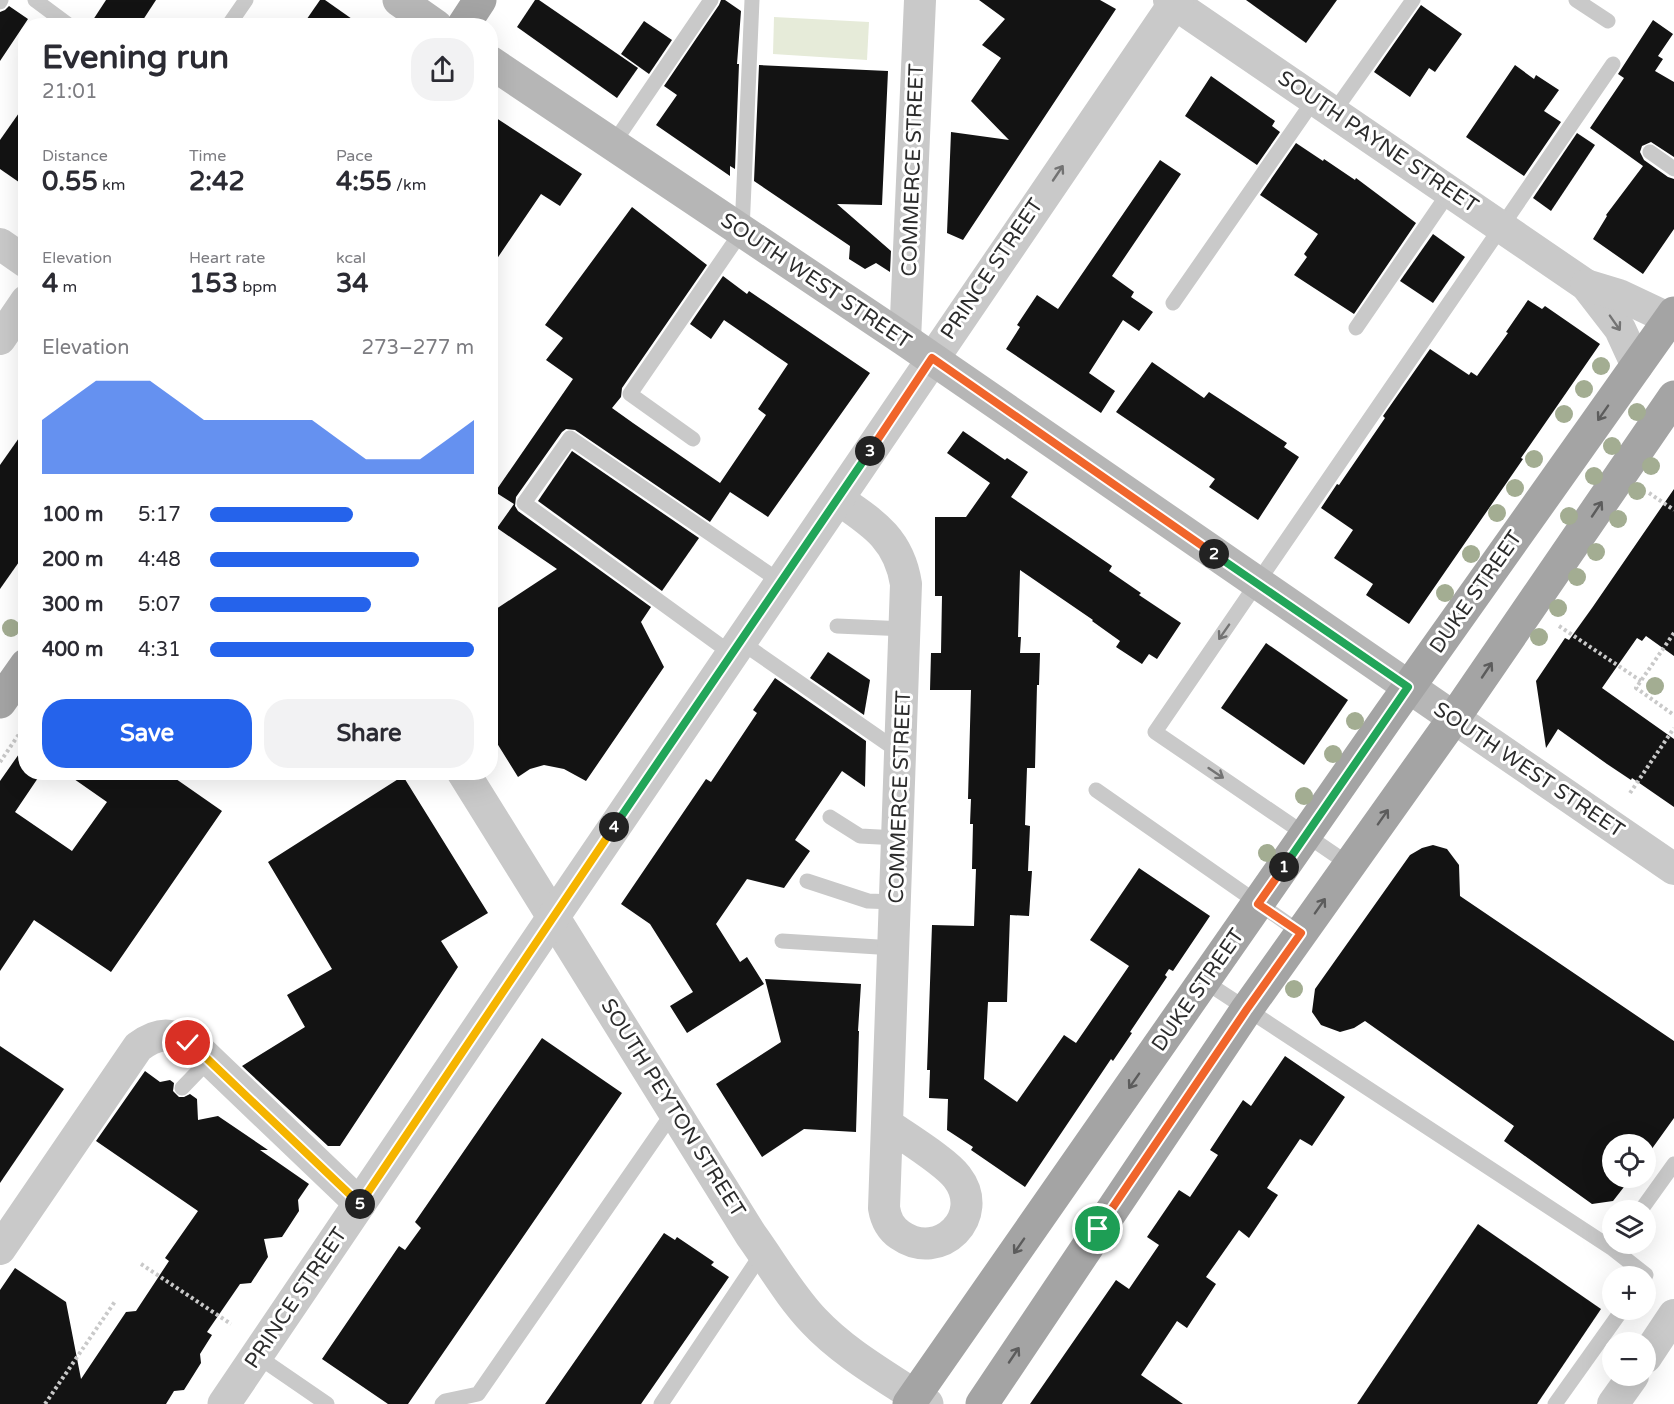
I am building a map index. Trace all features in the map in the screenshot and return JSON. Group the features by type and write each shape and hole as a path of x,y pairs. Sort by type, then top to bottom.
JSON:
{"main road":[{"path":"399,0 425,18"},
{"path":"468,18 480,0"},
{"name":"SOUTH WEST STREET","path":"498,67 932,358 1454,718"},
{"name":"DUKE STREET","path":"917,1401 1408,687 1673,318"},
{"path":"982,1404 1247,1009 1454,718 1674,397"},
{"path":"0,702 18,676"}],"street":[{"name":"COMMERCE STREET","path":"905,340 920,0"},
{"name":"SOUTH PAYNE STREET","path":"1173,1 1323,107 1586,285 1620,329 1637,366"},
{"name":"PRINCE STREET","path":"225,1404 1173,1"},
{"path":"0,244 18,256"},
{"name":"SOUTH PAYNE STREET","path":"1586,285 1619,295 1673,318"},
{"path":"0,339 18,313"},
{"name":"COMMERCE STREET","path":"838,499 871,522 886,536 903,566 906,584 902,753 887,1124"},
{"name":"SOUTH WEST STREET","path":"1454,718 1674,869"},
{"name":"SOUTH PEYTON STREET","path":"468,780 763,1252 808,1314 825,1332 917,1401"},
{"path":"0,1248 138,1047 152,1037 167,1034 188,1043 209,1060 360,1204"},
{"path":"1656,1341 1674,1315"},
{"path":"1613,1404 1626,1386"}],"lane":[{"path":"35,0 59,18"},
{"path":"234,18 246,0"},
{"path":"613,144 711,0"},
{"path":"693,439 630,394 742,231 752,0"},
{"path":"1173,303 1323,107 1413,0"},
{"path":"1576,0 1608,21"},
{"path":"1350,865 1155,732 1613,64"},
{"path":"1650,152 1674,169"},
{"path":"1356,328 1450,191"},
{"path":"781,582 570,438 524,503 736,648 902,753"},
{"path":"837,626 906,629"},
{"path":"1096,790 1301,933"},
{"path":"830,817 860,836 898,838"},
{"path":"807,881 868,900 895,902"},
{"path":"782,941 894,948"},
{"path":"1204,981 1602,1238"},
{"path":"182,1089 209,1060"},
{"path":"442,1404 444,1401 478,1394 674,1111"},
{"path":"1648,1200 1674,1164"},
{"path":"661,1404 763,1252"},
{"path":"1624,1254 1636,1266"},
{"path":"1555,1404 1615,1320"},
{"path":"257,1356 327,1404"}],"path":[{"path":"1649,493 1674,510"},
{"path":"1559,626 1641,681"},
{"path":"1674,633 1636,688 1674,715"},
{"path":"1630,793 1674,728"},
{"path":"0,762 18,736"},
{"path":"141,1264 231,1324"},
{"path":"45,1404 116,1300"}],"green space":[{"path":"774,17 869,22 867,60 773,54"}],"building":[{"path":"106,0 156,0 144,18 94,18"},
{"path":"320,0 325,0 351,18 308,18"},
{"path":"535,0 539,0 638,68 617,98 517,27"},
{"path":"721,0 725,0 741,11 737,64 739,64 735,169 730,166 730,176 656,125 677,95 664,86"},
{"path":"979,0 1100,0 1116,9 963,240 947,233 951,132 1009,140 971,101 1001,58 982,45 1005,19"},
{"path":"1246,0 1337,0 1306,43"},
{"path":"1421,5 1462,34 1435,72 1429,68 1410,97 1374,72"},
{"path":"9,6 27,18 18,18 18,34 0,61 0,12"},
{"path":"1653,20 1673,34 1658,56 1663,59 1655,71 1674,82 1674,157 1651,142 1642,146 1640,152 1644,160 1674,179 1674,229 1643,274 1593,239 1606,215 1643,166 1590,128 1624,78 1618,74"},
{"path":"644,21 672,40 649,74 621,54"},
{"path":"759,65 888,71 882,205 837,204 891,251 890,272 876,263 865,269 849,259 850,246 754,181"},
{"path":"1515,65 1534,79 1536,75 1559,90 1544,111 1561,122 1524,176 1466,137"},
{"path":"1211,76 1275,121 1272,126 1280,132 1257,165 1185,116"},
{"path":"18,114 18,181 0,169 0,140"},
{"path":"498,119 582,174 560,206 541,194 498,257"},
{"path":"1577,133 1595,145 1551,211 1533,198"},
{"path":"1296,143 1355,180 1356,178 1416,223 1354,314 1294,275 1307,257 1304,254 1318,234 1260,195"},
{"path":"1160,160 1181,174 1112,276 1134,292 1131,297 1153,312 1139,331 1123,320 1089,373 1115,391 1101,413 1006,349 1020,327 1017,325 1037,295 1058,309"},
{"path":"632,207 707,265 622,388 621,397 612,408 720,483 766,415 758,409 788,364 724,320 711,339 690,324 723,276 747,294 749,291 870,373 768,517 730,492 710,522 575,430 566,429 516,497 515,506 518,511 651,607 641,622 664,667 586,781 564,769 544,765 530,769 518,777 498,745 498,608 557,569 498,529 514,504 498,494 498,488 573,379 546,360 563,338 545,325"},
{"path":"1433,234 1465,257 1433,303 1400,281"},
{"path":"1528,300 1542,309 1545,306 1600,344 1409,624 1366,595 1373,584 1334,558 1353,530 1321,508 1385,418 1383,416 1430,349 1469,375 1471,372 1477,376"},
{"path":"1152,362 1204,398 1209,392 1287,443 1284,447 1299,457 1258,520 1209,487 1215,479 1116,412"},
{"path":"963,431 1005,460 1007,458 1028,472 1011,497 1112,566 1109,571 1141,593 1139,595 1181,623 1157,659 1149,654 1142,664 1116,647 1120,641 1093,620 1020,570 1018,637 1021,637 1020,653 1040,653 1035,768 1027,768 1025,825 1030,826 1028,871 1032,871 1029,916 1010,915 1007,1002 988,1002 984,1079 1017,1102 1064,1035 1076,1043 1129,966 1090,940 1139,868 1210,916 1173,971 1169,969 1165,975 1167,977 1130,1032 1132,1033 1113,1061 1111,1059 1025,1187 971,1150 973,1147 947,1130 948,1099 929,1098 930,1070 927,1070 932,925 974,926 976,869 972,869 973,824 970,824 971,799 968,799 971,690 930,690 931,653 941,653 942,596 935,596 935,517 966,517 990,483 947,453"},
{"path":"18,439 18,563 0,589 0,465"},
{"path":"572,451 699,538 662,591 538,501"},
{"path":"1674,489 1674,656 1646,636 1642,641 1637,638 1602,688 1674,739 1674,807 1558,729 1546,748 1536,681 1565,638 1569,640 1592,608"},
{"path":"1266,643 1348,700 1304,765 1221,708"},
{"path":"828,652 870,680 864,715 810,678"},
{"path":"775,678 866,741 865,787 842,771 795,840 810,851 784,888 747,879 716,924 740,962 747,957 764,984 687,1033 670,1006 693,992 650,924 621,904 706,779 711,782 757,713 753,710"},
{"path":"18,755 18,780 37,780 15,812 72,851 107,802 75,780 177,780 222,811 111,972 34,920 0,971 0,781"},
{"path":"397,780 405,780 488,913 441,941 458,967 340,1146 328,1146 242,1066 305,1027 287,995 332,969 268,862"},
{"path":"1433,845 1447,849 1459,865 1460,896 1674,1041 1674,1118 1656,1143 1656,1134 1602,1134 1602,1188 1623,1188 1614,1200 1602,1200 1602,1203 1592,1204 1504,1141 1514,1126 1365,1021 1354,1028 1340,1032 1321,1025 1312,1012 1315,989 1410,855"},
{"path":"765,979 861,984 856,1132 804,1129 762,1157 716,1084 781,1042"},
{"path":"542,1038 622,1093 408,1404 388,1404 322,1359 399,1246 405,1250 421,1228 415,1222"},
{"path":"0,1046 64,1089 0,1183"},
{"path":"1285,1056 1345,1097 1312,1146 1300,1139 1267,1188 1278,1195 1249,1238 1239,1230 1206,1277 1216,1284 1187,1328 1177,1321 1141,1375 1183,1404 1030,1404 1116,1280 1129,1289 1159,1245 1147,1237 1179,1190 1190,1197 1218,1155 1210,1150 1243,1100 1251,1106"},
{"path":"145,1071 160,1082 170,1080 174,1083 173,1091 179,1097 190,1094 197,1099 198,1120 218,1116 268,1150 260,1150 309,1184 298,1200 299,1211 282,1237 264,1239 268,1257 251,1283 240,1284 207,1332 212,1335 200,1354 201,1363 184,1390 174,1391 166,1404 0,1404 0,1290 15,1268 66,1302 81,1379 126,1312 136,1311 169,1261 165,1258 198,1211 96,1141"},
{"path":"1478,1224 1601,1309 1537,1404 1357,1404"},
{"path":"664,1233 675,1240 677,1237 714,1262 711,1265 729,1277 641,1404 545,1404"}],"route":[{"path":"188,1043 360,1204 932,358 1408,687 1258,904 1301,933 1098,1229"}]}
